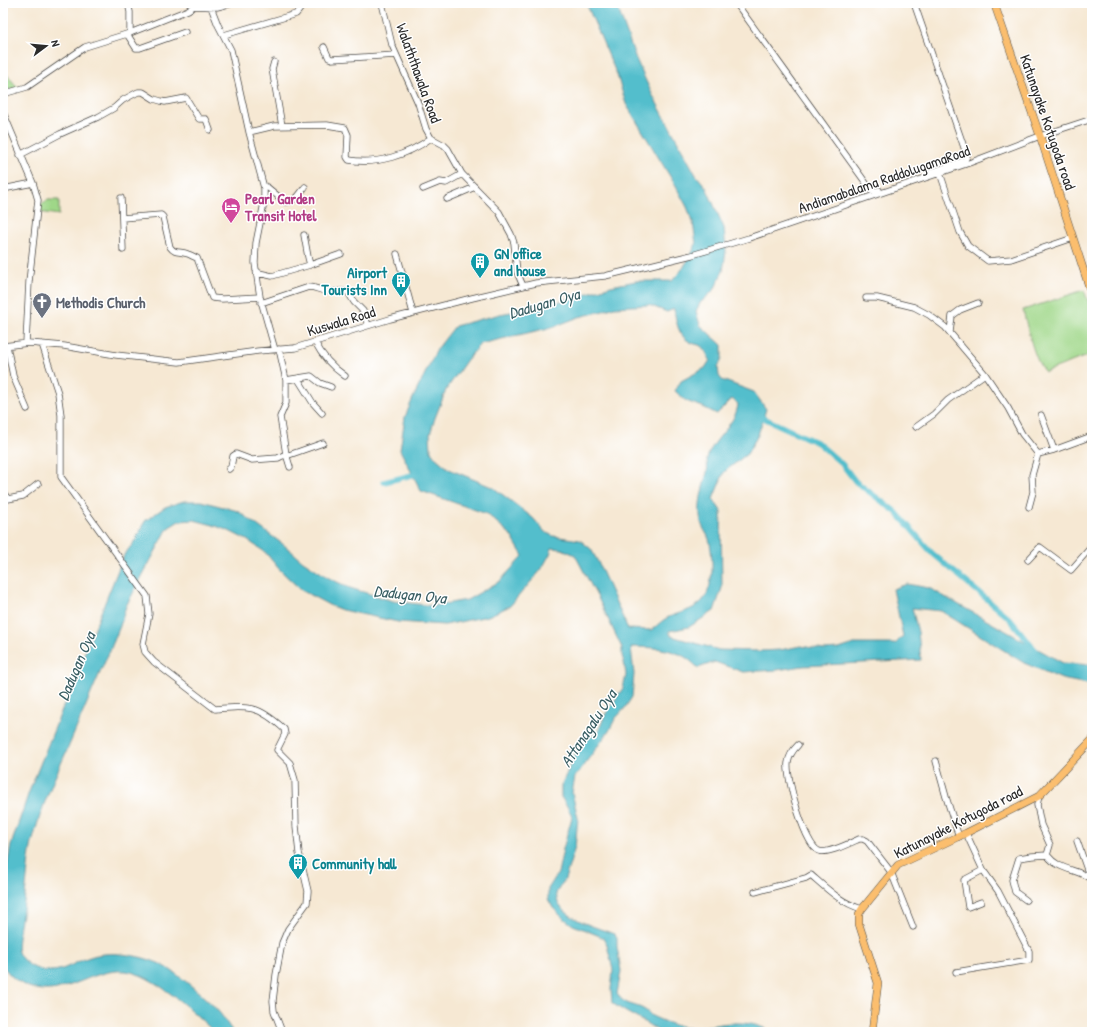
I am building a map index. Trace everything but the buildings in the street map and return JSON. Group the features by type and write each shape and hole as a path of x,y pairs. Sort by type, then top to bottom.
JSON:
{"main road":[{"name":"Katunayake Kotugoda road","path":"994,3 1040,136 1092,296"},
{"name":"Katunayake Kotugoda road","path":"862,909 898,865 958,837 1039,796 1092,740"},
{"path":"862,909 859,914 859,924 878,983 872,1032"}],"street":[{"path":"128,3 130,12 129,34 136,48 140,48 185,32"},
{"path":"3,94 27,87 85,47 129,34 188,10 193,4 212,5 217,8 233,3"},
{"path":"224,35 296,14 300,9 301,3"},
{"name":"Walaththawala Road","path":"382,3 392,45 418,103 426,129 431,138 448,149 462,174 499,212 511,234 514,243 517,272 523,286"},
{"path":"736,3 866,184 871,190 874,191 965,160 967,156 914,3"},
{"path":"212,5 218,25 232,50 249,132 264,188 264,203 256,242 255,264 261,300 286,380 286,403 280,417 286,455 290,467"},
{"path":"324,47 329,58 332,60 396,55"},
{"path":"274,62 272,69 282,126"},
{"path":"20,155 60,134 98,117 138,92 143,92 154,99 165,102 186,98 199,119 206,119 210,130"},
{"path":"3,112 38,200 26,343"},
{"name":"Andiamabalama RaddolugamaRoad","path":"683,258 749,238 1092,119"},
{"path":"249,132 274,126 327,125 345,128 348,135 347,157 349,160 358,161 375,161 404,153 424,144 431,138"},
{"path":"940,173 960,232 968,246 988,261 1011,260 1073,238"},
{"path":"423,189 440,182 446,183 462,174"},
{"path":"3,189 32,183"},
{"path":"264,188 267,187 285,202 292,202 305,187"},
{"path":"447,199 475,187"},
{"path":"121,198 123,250"},
{"path":"122,218 163,216 172,251 176,253 187,253 197,258 212,298 261,300 309,287 315,287 324,291 342,290 348,292 354,302 363,311 368,325"},
{"path":"304,235 310,264"},
{"path":"256,270 259,273 272,276 341,254"},
{"path":"397,254 413,313"},
{"name":"Kuswala Road","path":"5,346 26,343 64,346 116,355 179,362 295,348 368,325 523,286 560,280 605,276 683,258"},
{"path":"866,298 877,298 914,307 945,327 985,374 1008,408 1022,434 1038,454"},
{"path":"950,332 952,316 960,310 978,303"},
{"path":"315,342 320,351 335,369 345,376"},
{"path":"42,344 58,393 61,415 61,477 147,596 149,614 143,644 145,652 154,662 215,709 241,706 256,709 277,722 284,729 285,734 277,750 290,763 295,780 296,826 299,853 308,891 307,903 288,929 282,943 276,975 273,1001 274,1011 282,1032"},
{"path":"5,346 13,376 27,408"},
{"path":"916,427 934,414 948,400 985,374"},
{"path":"286,380 311,376 320,383 331,387"},
{"path":"298,379 322,413"},
{"path":"1041,415 1054,450"},
{"path":"1038,454 1054,450 1092,436"},
{"path":"229,469 231,468 233,456 236,454 252,460 278,458 323,443"},
{"path":"1029,507 1033,492 1032,475 1038,454"},
{"path":"3,492 8,499 23,496 38,484"},
{"path":"1028,560 1040,547 1071,570 1092,546"},
{"path":"798,745 792,751 788,763 789,780 797,811 813,847 819,851 826,852 859,839 867,841 891,872 913,927"},
{"path":"936,761 958,837"},
{"path":"1039,796 1036,805 1041,825 1050,845 1047,855"},
{"path":"956,972 1029,960 1029,951 998,891 983,870 966,833"},
{"path":"1077,841 1091,879"},
{"path":"1047,855 1052,862 1067,869 1085,874 1091,879"},
{"path":"1026,900 1015,892 1012,880 1019,858 1047,855"},
{"path":"981,902 968,907 964,880 983,870"},
{"path":"755,892 806,878 811,875 834,896 851,906 862,909"}],"green space":[{"path":"3,70 18,88 3,92"},
{"path":"48,200 59,200 59,215 39,212 39,205"},
{"path":"1084,290 1092,312 1092,354 1045,372 1037,360 1034,352 1023,310"}],"water":[{"path":"586,3 616,3 636,59 652,94 696,175 706,187 724,228 726,251 723,271 714,290 700,303 696,311 700,325 722,345 722,359 718,367 719,376 722,380 754,392 766,409 758,435 747,454 724,472 713,499 721,511 722,588 714,611 689,627 669,631 671,636 719,650 780,650 801,646 824,650 839,649 854,644 895,644 903,636 893,589 907,584 929,588 1063,663 1092,665 1092,685 1062,679 1024,663 941,611 912,608 918,632 921,660 803,666 777,670 743,672 715,662 698,668 687,658 673,652 652,648 631,647 634,674 632,697 575,777 572,793 578,818 575,847 565,879 556,893 559,905 564,911 584,923 614,934 617,938 621,971 617,994 624,1001 641,1008 656,1018 681,1027 695,1028 741,1023 757,1025 771,1032 660,1032 612,1003 611,989 613,970 607,945 602,937 573,925 562,917 553,908 548,899 548,889 558,873 572,817 561,797 561,786 576,752 585,741 598,732 605,715 623,688 626,675 622,648 575,555 562,549 552,548 541,570 510,606 488,616 445,625 398,622 342,610 329,605 301,590 279,569 265,552 247,540 213,525 194,520 179,521 168,528 126,606 111,648 45,802 30,852 17,948 19,955 26,963 35,968 46,971 59,970 90,957 106,954 124,954 158,963 172,971 207,1000 219,1012 233,1032 214,1032 172,995 160,986 136,973 113,971 54,990 41,990 29,987 17,981 3,966 3,890 11,845 29,792 124,555 135,541 145,521 165,507 184,501 201,501 238,511 303,561 329,578 350,588 393,601 433,606 467,600 500,581 523,556 510,534 487,514 421,491 400,450 405,417 437,349 455,326 500,314 545,306 611,286 636,281 672,281 683,268 696,244 693,222 674,183 626,104 617,75","holes":["649,305 667,312 674,309 680,332 691,343 701,346 710,360 705,368 681,381 675,391 686,401 717,414 732,399 738,404 733,419 714,445 707,459 707,470 700,509 702,524 709,539 712,562 710,587 707,594 695,607 665,619 651,630 628,629 591,549 580,540 553,536 545,532 533,518 494,488 449,469 436,458 431,451 430,434 446,390 480,344 553,327 579,317 614,307"]}],"waterway":[{"path":"757,415 818,443 842,464 856,482 896,512 932,553 1009,618 1037,652"},
{"path":"384,482 420,473"}],"place":[{"name":"Pearl Garden Transit Hotel","path":"231,224"},
{"name":"GN office and house","path":"480,279"},
{"name":"Airport Tourists Inn","path":"401,298"},
{"name":"Methodis Church","path":"42,319"},
{"name":"Community hall","path":"298,880"}],"water label":[{"name":"Dadugan Oya","path":"544,303"},
{"name":"Dadugan Oya","path":"410,594"},
{"name":"Dadugan Oya","path":"76,666"},
{"name":"Attanagalu Oya","path":"588,728"}]}
